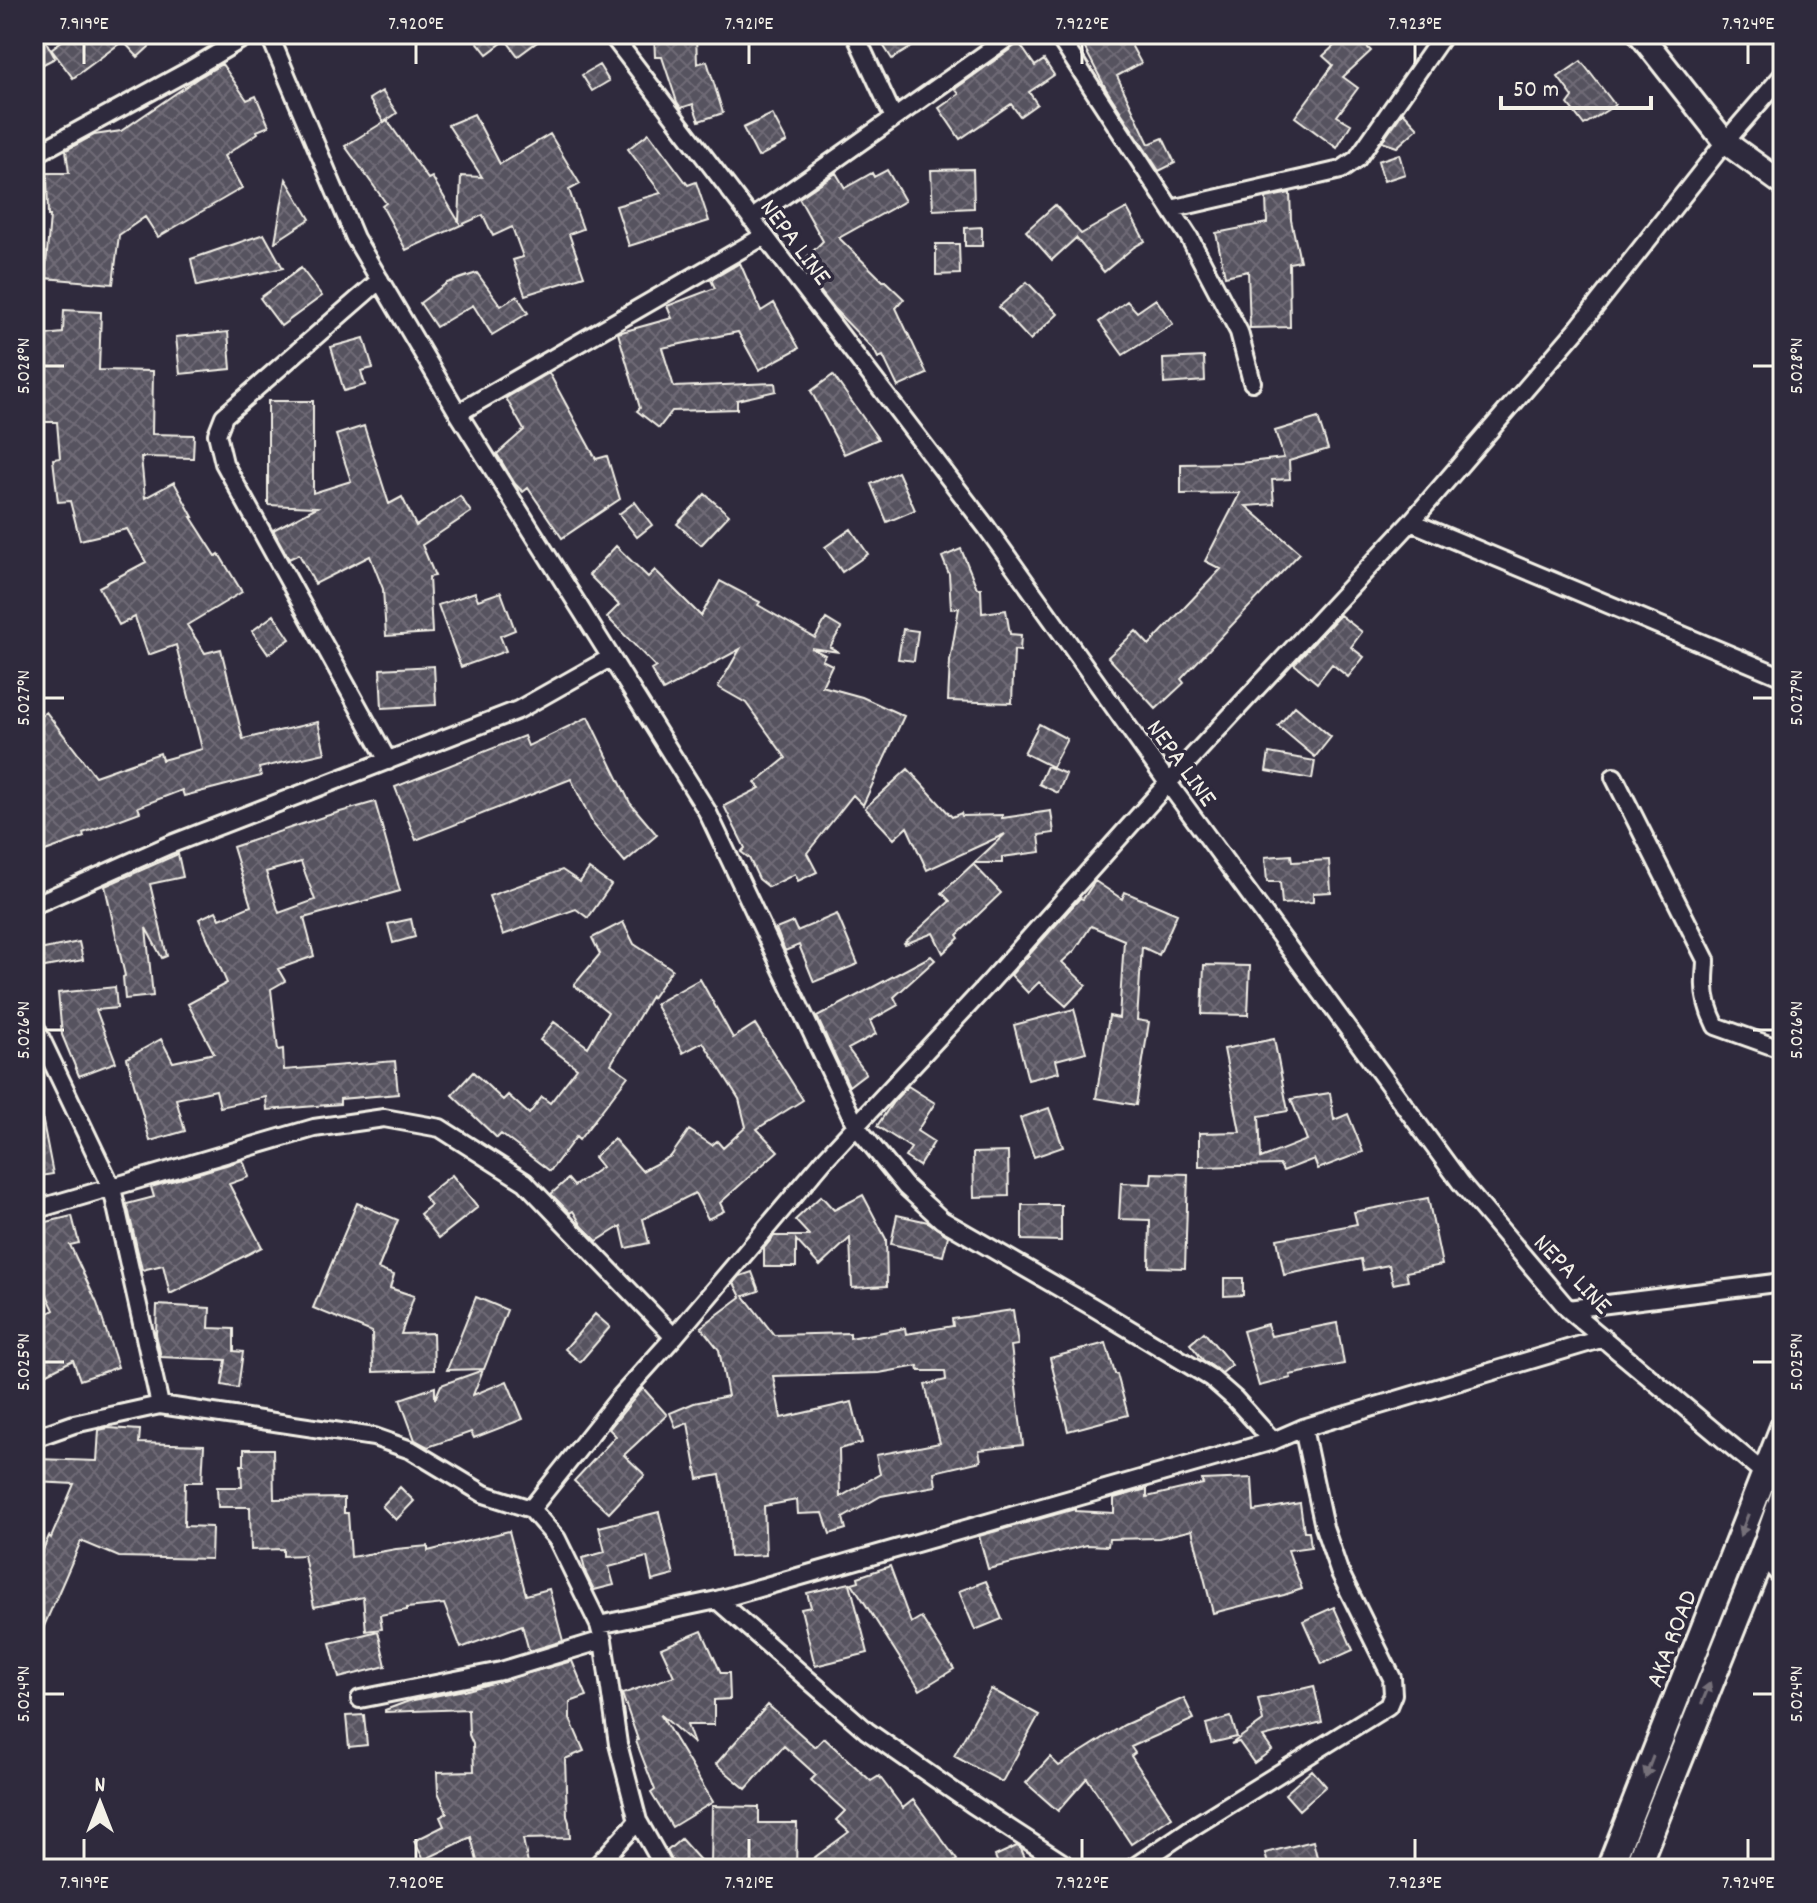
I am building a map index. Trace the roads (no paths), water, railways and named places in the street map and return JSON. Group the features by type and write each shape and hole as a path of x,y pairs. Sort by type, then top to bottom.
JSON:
{"main road":[{"name":"AKA ROAD","path":"1609,1869 1783,1427"},
{"name":"AKA ROAD","path":"1636,1869 1783,1496"}],"street":[{"path":"34,155 250,34"},
{"path":"269,34 355,238 458,413 707,811 856,1126 905,1186 942,1220 1211,1378 1273,1441"},
{"name":"NEPA LINE","path":"611,34 987,528 1168,783 1461,1183 1568,1309 1765,1474"},
{"path":"855,34 894,118"},
{"path":"751,219 1013,34"},
{"path":"1057,34 1189,237 1239,332 1252,382"},
{"path":"1171,209 1341,170 1357,159 1444,34"},
{"path":"1640,34 1725,142 1783,184"},
{"path":"531,1509 620,1397 824,1160 1411,522 1579,327 1725,142 1783,75"},
{"path":"458,413 764,236"},
{"path":"380,280 224,416 217,434 224,463 388,761"},
{"path":"1411,522 1783,677"},
{"path":"34,905 169,845 518,710 610,658"},
{"path":"1614,777 1706,960 1707,1000 1716,1026 1783,1050"},
{"path":"34,1024 112,1188 160,1405"},
{"path":"34,1210 314,1128 384,1118 440,1128 525,1182 674,1337"},
{"path":"1568,1309 1783,1282"},
{"path":"360,1699 501,1671 601,1632 1273,1441 1303,1428 1604,1338"},
{"path":"34,1438 74,1424 160,1405 374,1437 411,1450 484,1494 531,1509 557,1539 601,1632 618,1744 638,1821 665,1869"},
{"path":"1131,1869 1388,1706 1393,1694 1392,1678 1339,1571 1324,1527 1303,1428"},
{"path":"1762,1555 1783,1579"},
{"path":"717,1600 867,1731 1072,1869"},
{"path":"594,1869 638,1821"}]}
